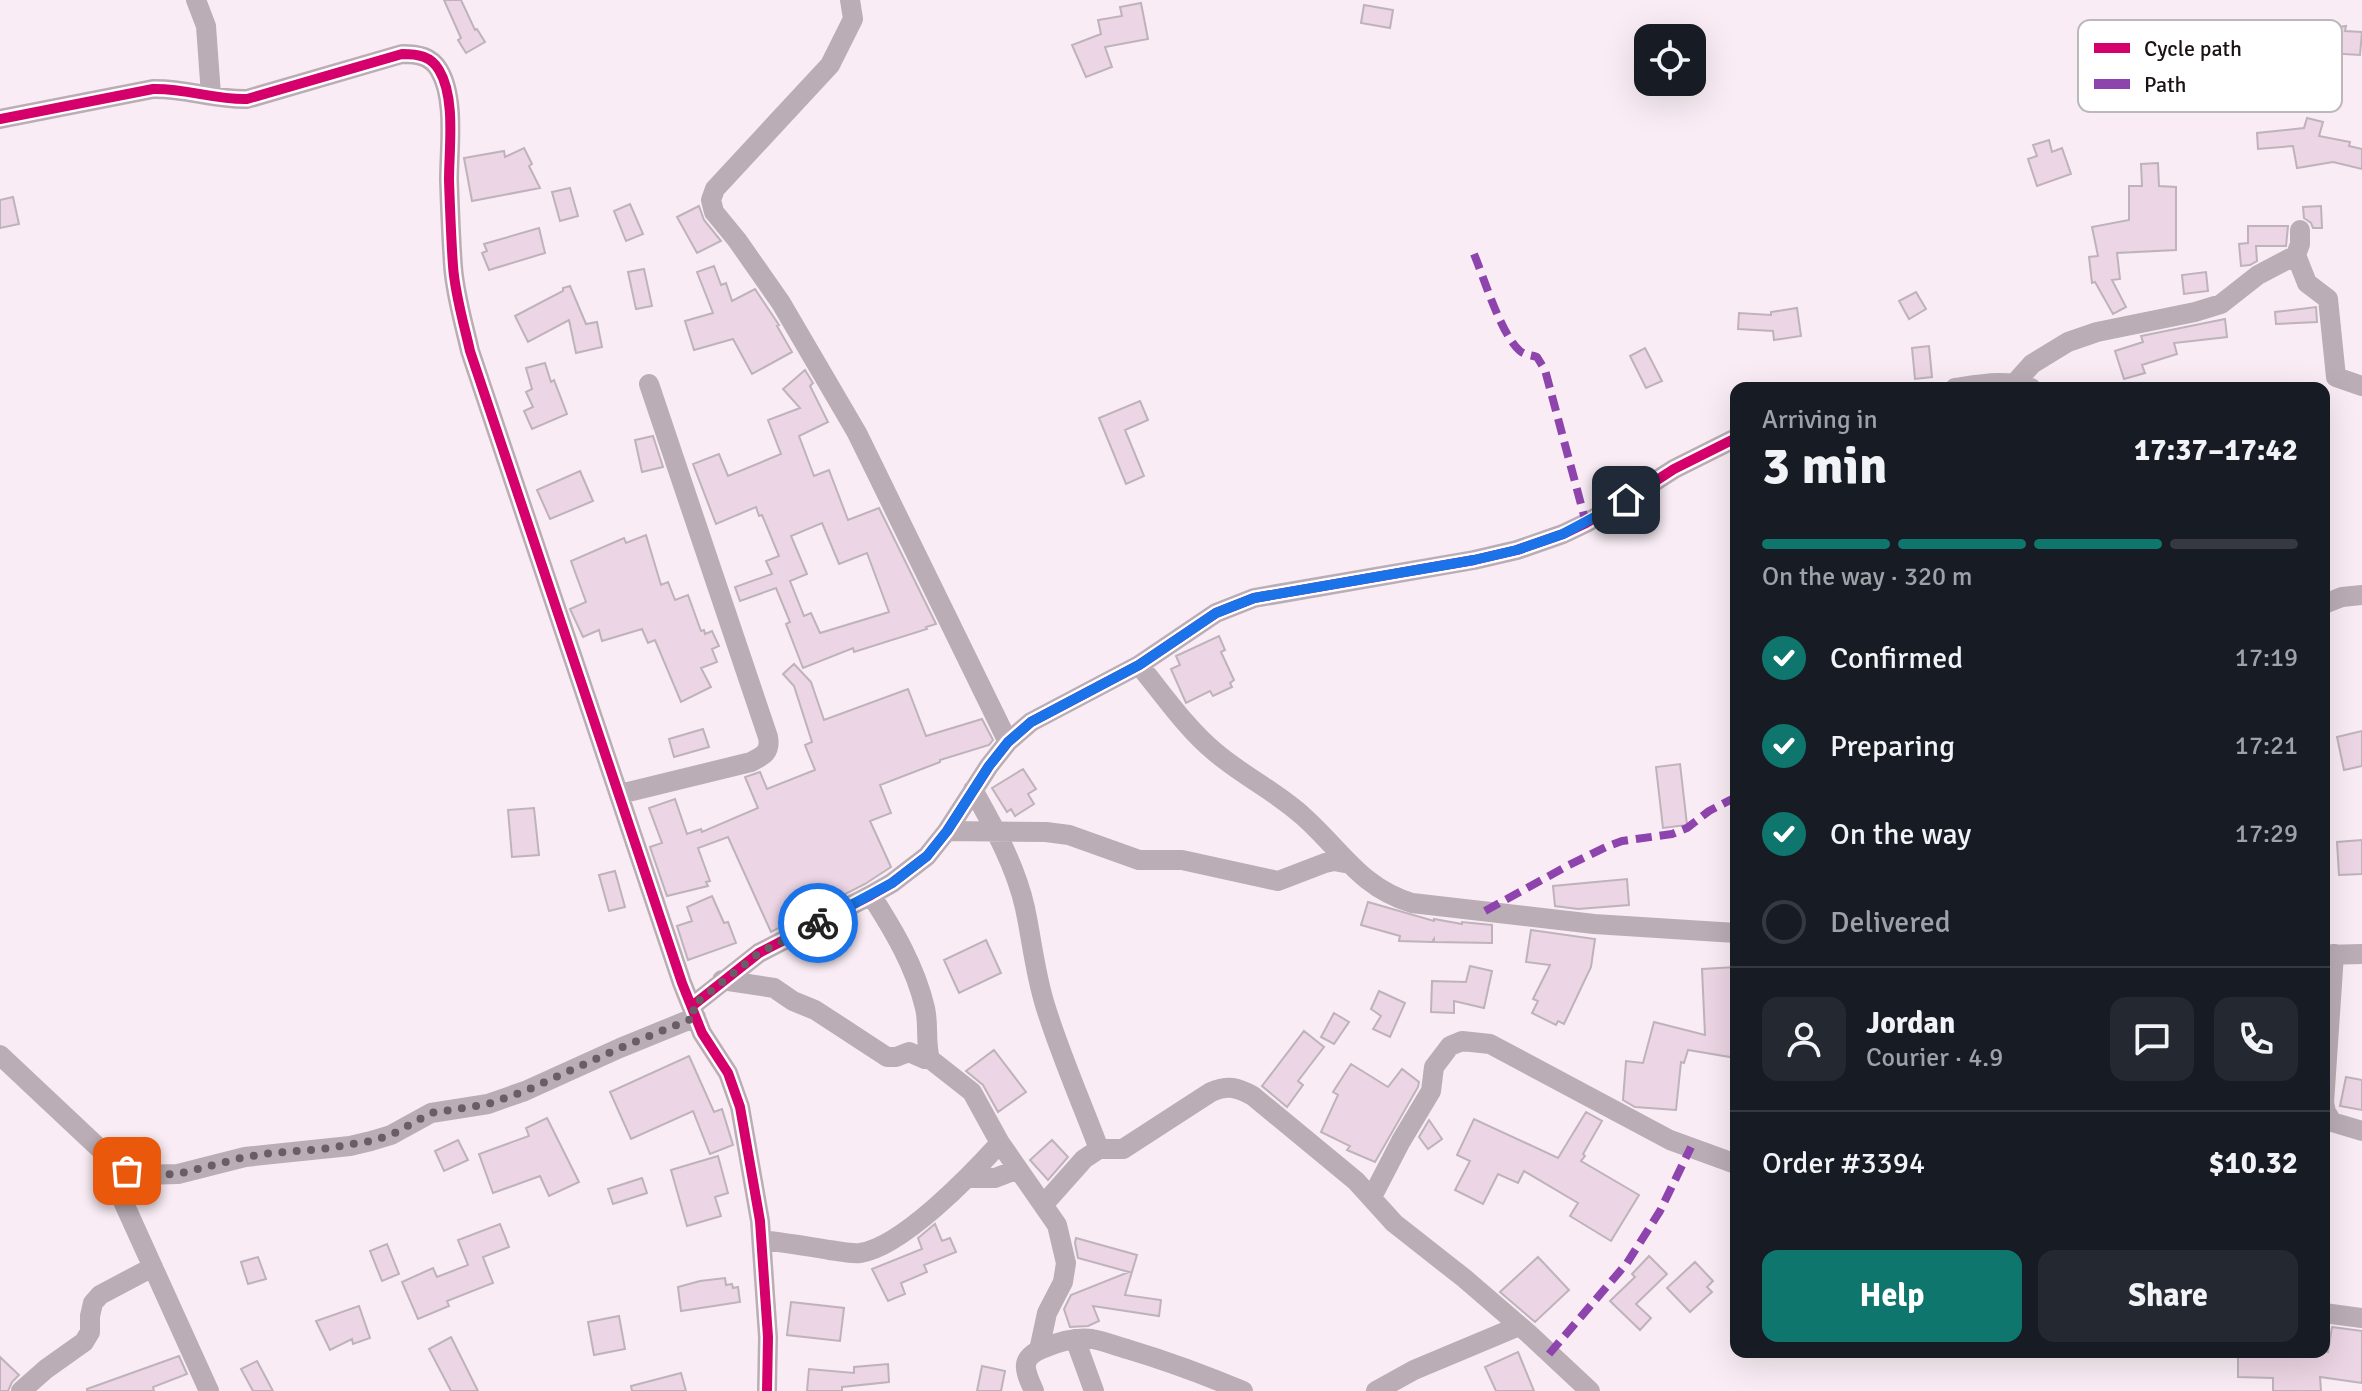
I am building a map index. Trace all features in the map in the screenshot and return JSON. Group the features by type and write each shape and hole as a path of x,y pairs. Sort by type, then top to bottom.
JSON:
{"street":[{"path":"196,0 206,26 211,95"},
{"path":"850,0 853,19 830,65 715,189 711,200 714,212 781,303 857,433 1008,742"},
{"path":"0,119 153,89 168,88 232,99 261,96 402,54 419,54 432,60 440,71 449,103 454,271 470,351 682,983 702,1033 728,1073 740,1107 762,1240 768,1337 767,1391"},
{"path":"2300,230 2296,255 2307,283 2328,299 2336,377 2362,386"},
{"path":"2025,382 2032,364 2068,342 2097,332 2221,304 2258,275 2296,255"},
{"path":"620,794 751,762 767,753 770,744 649,384"},
{"path":"0,1055 117,1165 140,1175 178,1174 245,1157 371,1141 391,1135 431,1113 488,1104 525,1091 694,1012 722,980 759,953 892,883 927,856 1008,742 1031,722 1139,665 1216,613 1254,598 1517,550 1563,534 1626,500 1674,469 1730,441"},
{"path":"2330,602 2362,595"},
{"path":"1139,665 1215,753 1300,813 1350,864 1391,897 1412,903 1594,924 1730,933"},
{"path":"973,790 996,831 1025,907 1045,1006 1099,1149"},
{"path":"947,831 1069,835 1139,860 1182,860 1278,881 1325,863 1350,864"},
{"path":"871,895 901,941 912,968 926,1012 930,1059"},
{"path":"2330,954 2362,954"},
{"path":"722,980 774,988 793,1001 815,1010 887,1057 912,1052 930,1059 972,1092 1000,1143 1057,1225 1066,1263 1063,1282 1047,1313 1039,1350"},
{"path":"1372,1197 1431,1091 1434,1067 1450,1046 1462,1041 1490,1044 1670,1140 1730,1162"},
{"path":"1043,1205 1084,1159 1099,1149 1123,1149 1211,1092 1224,1087 1238,1087 1356,1181 1394,1223 1464,1278 1590,1391"},
{"path":"2330,1119 2362,1131"},
{"path":"762,1240 857,1254 874,1249 901,1234 936,1207 1000,1143"},
{"path":"117,1165 118,1189 209,1391"},
{"path":"968,1178 995,1178 1018,1169"},
{"path":"21,1391 84,1342 90,1332 93,1303 100,1295 153,1267"},
{"path":"2330,1314 2362,1318"},
{"path":"1375,1390 1414,1370 1519,1326"},
{"path":"1075,1339 1094,1391"},
{"path":"1034,1391 1026,1374 1026,1359 1031,1353 1055,1343 1075,1339 1091,1339 1154,1357 1243,1391"}],"building":[{"path":"444,0 461,0 475,30 485,42 466,53 458,40 461,38"},
{"path":"1141,3 1148,39 1105,47 1112,67 1086,77 1072,45 1101,34 1098,20 1122,16 1120,7"},
{"path":"1364,5 1393,10 1390,28 1361,23"},
{"path":"2346,26 2345,31 2362,32 2360,55 2342,54 2342,27"},
{"path":"2307,118 2323,122 2319,136 2350,142 2349,146 2362,149 2362,169 2333,162 2297,168 2293,146 2258,149 2257,133 2304,128"},
{"path":"2049,140 2052,152 2062,148 2071,174 2037,186 2028,159 2037,156 2033,145"},
{"path":"524,148 540,188 472,201 464,158 504,151 505,157"},
{"path":"2158,163 2159,186 2176,187 2176,250 2117,253 2120,279 2112,280 2126,307 2113,314 2095,282 2092,283 2089,257 2098,256 2092,227 2129,220 2129,186 2142,186 2141,164"},
{"path":"570,188 578,216 560,221 552,192"},
{"path":"13,197 19,224 0,228 0,200"},
{"path":"630,204 643,234 626,241 614,211"},
{"path":"699,206 704,220 721,241 697,253 677,217"},
{"path":"2321,206 2322,228 2313,228 2304,218 2303,207"},
{"path":"2248,226 2288,226 2286,246 2256,246 2257,261 2241,266 2239,244 2248,243"},
{"path":"539,228 545,253 489,270 482,253 487,251 484,244"},
{"path":"714,266 721,285 726,283 732,301 755,289 779,325 792,352 752,374 733,339 694,350 685,321 713,313 697,272"},
{"path":"644,269 652,306 636,309 628,272"},
{"path":"2206,272 2208,291 2184,294 2182,275"},
{"path":"570,286 586,324 597,322 602,347 576,353 569,320 528,342 515,316"},
{"path":"1916,292 1926,309 1909,319 1899,301"},
{"path":"2316,307 2317,322 2276,324 2275,312"},
{"path":"1797,308 1801,336 1774,340 1773,331 1738,329 1739,313 1771,315 1771,312"},
{"path":"2225,319 2227,337 2174,343 2177,354 2142,365 2145,373 2124,379 2115,351 2143,342 2141,336"},
{"path":"1929,346 1932,377 1915,379 1912,348"},
{"path":"1645,348 1662,381 1646,388 1630,356"},
{"path":"545,363 567,414 532,429 524,411 533,407 526,392 532,389 526,368"},
{"path":"805,370 828,422 799,436 814,476 829,470 848,520 879,508 936,624 854,652 853,648 803,668 776,588 740,601 735,587 772,574 766,561 779,556 756,507 716,524 693,464 719,454 728,476 781,454 768,420 800,408 783,389","holes":["822,523 839,564 867,553 889,612 820,633 811,613 804,616 790,581 807,574 791,536"]},
{"path":"1140,401 1148,420 1125,430 1144,476 1126,484 1099,418"},
{"path":"653,436 663,467 642,472 635,440"},
{"path":"580,471 593,501 550,519 537,490"},
{"path":"646,535 661,585 668,582 675,600 688,595 701,631 704,630 705,634 712,631 719,646 712,649 717,662 701,668 711,687 681,702 655,640 648,643 642,629 602,641 599,630 583,637 570,609 586,602 571,561 624,538 626,543"},
{"path":"1219,636 1225,650 1221,652 1234,680 1230,683 1232,687 1213,696 1210,691 1186,703 1171,669 1180,665 1176,656"},
{"path":"794,664 811,682 824,720 908,689 926,736 982,719 993,740 989,745 940,760 880,785 891,813 870,821 891,867 865,884 771,932 728,837 698,848 710,881 706,882 708,886 667,896 650,847 662,843 649,808 675,799 687,834 701,829 702,832 758,808 745,777 760,772 767,789 815,770 805,745 812,742 794,686 783,674"},
{"path":"703,729 709,747 674,757 669,739"},
{"path":"2362,731 2362,766 2344,770 2337,737"},
{"path":"1680,764 1687,825 1663,828 1656,767"},
{"path":"1023,769 1036,789 1028,794 1034,804 1015,816 1011,809 1007,812 992,788"},
{"path":"534,808 539,855 512,857 508,810"},
{"path":"2362,840 2362,874 2339,875 2337,842"},
{"path":"615,871 625,907 609,911 599,875"},
{"path":"1627,879 1629,905 1578,909 1555,906 1553,886"},
{"path":"712,896 724,923 728,922 736,943 688,960 677,926 692,921 687,907"},
{"path":"1368,902 1434,921 1492,925 1492,943 1434,942 1434,939 1432,942 1399,941 1400,936 1361,925"},
{"path":"1531,930 1595,939 1591,967 1564,1024 1558,1021 1556,1025 1532,1013 1538,1001 1533,999 1550,965 1526,962"},
{"path":"986,940 1001,973 959,993 944,960"},
{"path":"1470,966 1492,971 1484,1008 1454,1001 1454,1013 1431,1012 1432,981 1466,982"},
{"path":"1730,967 1730,1057 1688,1050 1684,1063 1681,1062 1676,1110 1635,1107 1623,1100 1626,1061 1643,1063 1654,1022 1705,1035 1702,969"},
{"path":"1379,991 1405,1003 1390,1037 1373,1029 1381,1016 1371,1009"},
{"path":"1334,1013 1349,1022 1334,1044 1321,1037"},
{"path":"1304,1031 1324,1047 1298,1081 1303,1085 1287,1107 1262,1086"},
{"path":"994,1050 1026,1092 998,1112 983,1085 966,1071"},
{"path":"689,1056 714,1112 722,1109 733,1145 710,1154 693,1111 631,1139 610,1092"},
{"path":"1351,1064 1388,1087 1402,1069 1419,1082 1375,1162 1347,1150 1350,1146 1321,1132 1338,1095 1333,1092"},
{"path":"2346,1077 2362,1080 2362,1110 2340,1106"},
{"path":"1586,1112 1602,1121 1581,1161 1639,1195 1611,1241 1570,1216 1578,1203 1524,1171 1518,1183 1498,1174 1483,1204 1455,1190 1470,1161 1457,1155 1474,1119 1558,1158"},
{"path":"547,1118 579,1182 549,1196 540,1176 493,1193 479,1154 529,1136 526,1128"},
{"path":"1429,1120 1442,1139 1428,1149 1419,1137"},
{"path":"458,1140 468,1160 444,1171 435,1151"},
{"path":"1052,1140 1068,1157 1048,1180 1030,1160"},
{"path":"718,1156 728,1193 715,1197 721,1216 687,1226 671,1170"},
{"path":"642,1178 647,1193 613,1204 608,1189"},
{"path":"500,1224 509,1247 483,1257 493,1283 447,1301 449,1306 418,1319 402,1282 433,1268 437,1277 468,1265 458,1240"},
{"path":"935,1224 942,1241 950,1238 956,1252 924,1265 927,1272 901,1283 905,1294 888,1301 872,1269 922,1249 918,1238"},
{"path":"1076,1238 1137,1255 1125,1295 1161,1300 1159,1316 1093,1306 1099,1321 1088,1326 1070,1327 1064,1309 1071,1295 1129,1272 1078,1258"},
{"path":"387,1244 399,1274 382,1281 370,1251"},
{"path":"1649,1256 1667,1274 1636,1304 1651,1318 1640,1330 1610,1301 1635,1277 1632,1274"},
{"path":"258,1257 266,1279 248,1284 241,1262"},
{"path":"1538,1257 1569,1290 1535,1322 1500,1292"},
{"path":"1695,1262 1713,1281 1707,1287 1712,1292 1690,1312 1667,1288"},
{"path":"725,1278 726,1285 738,1287 740,1302 681,1311 678,1287"},
{"path":"791,1302 844,1308 840,1341 787,1335"},
{"path":"359,1306 370,1338 353,1344 352,1339 330,1350 316,1321"},
{"path":"619,1316 625,1349 594,1355 588,1322"},
{"path":"2332,1327 2362,1331 2362,1383 2320,1377 2321,1391 2273,1391 2273,1378 2238,1377 2238,1358 2330,1358"},
{"path":"451,1337 478,1391 451,1391 429,1349"},
{"path":"1518,1352 1534,1391 1496,1391 1485,1367"},
{"path":"179,1356 187,1374 153,1387 154,1391 87,1391 87,1389"},
{"path":"0,1357 19,1375 8,1391 0,1391"},
{"path":"257,1361 273,1391 253,1391 241,1369"},
{"path":"888,1364 889,1382 842,1387 842,1391 807,1391 809,1369 854,1373 854,1367"},
{"path":"982,1366 1005,1371 1001,1391 977,1391"},
{"path":"681,1373 686,1391 632,1391 631,1386"}],"marked path":[{"path":"1474,254 1506,332 1520,351 1537,357 1545,370 1586,523"},
{"path":"1485,911 1606,847 1622,841 1672,834 1730,800"},
{"path":"1549,1354 1627,1263 1660,1211 1691,1147"}],"cycle path":[{"path":"0,119 153,89 247,99 402,54 424,57 439,70 450,109 449,180 454,277 470,351 682,983 702,1033 728,1073 740,1107 760,1221 768,1337 767,1391"},
{"path":"692,1006 759,953 892,883 927,856 989,766 1008,742 1031,722 1139,665 1216,613 1254,598 1517,550 1586,523 1674,469 1730,441"}],"way so far":[{"path":"127,1171 140,1175 178,1174 245,1157 350,1146 391,1135 431,1113 488,1104 525,1091 696,1017 692,1006 722,980 759,953 818,923"}],"route":[{"path":"818,923 892,883 927,856 989,766 1008,742 1031,722 1139,665 1216,613 1254,598 1517,550 1563,534 1626,500"}]}
